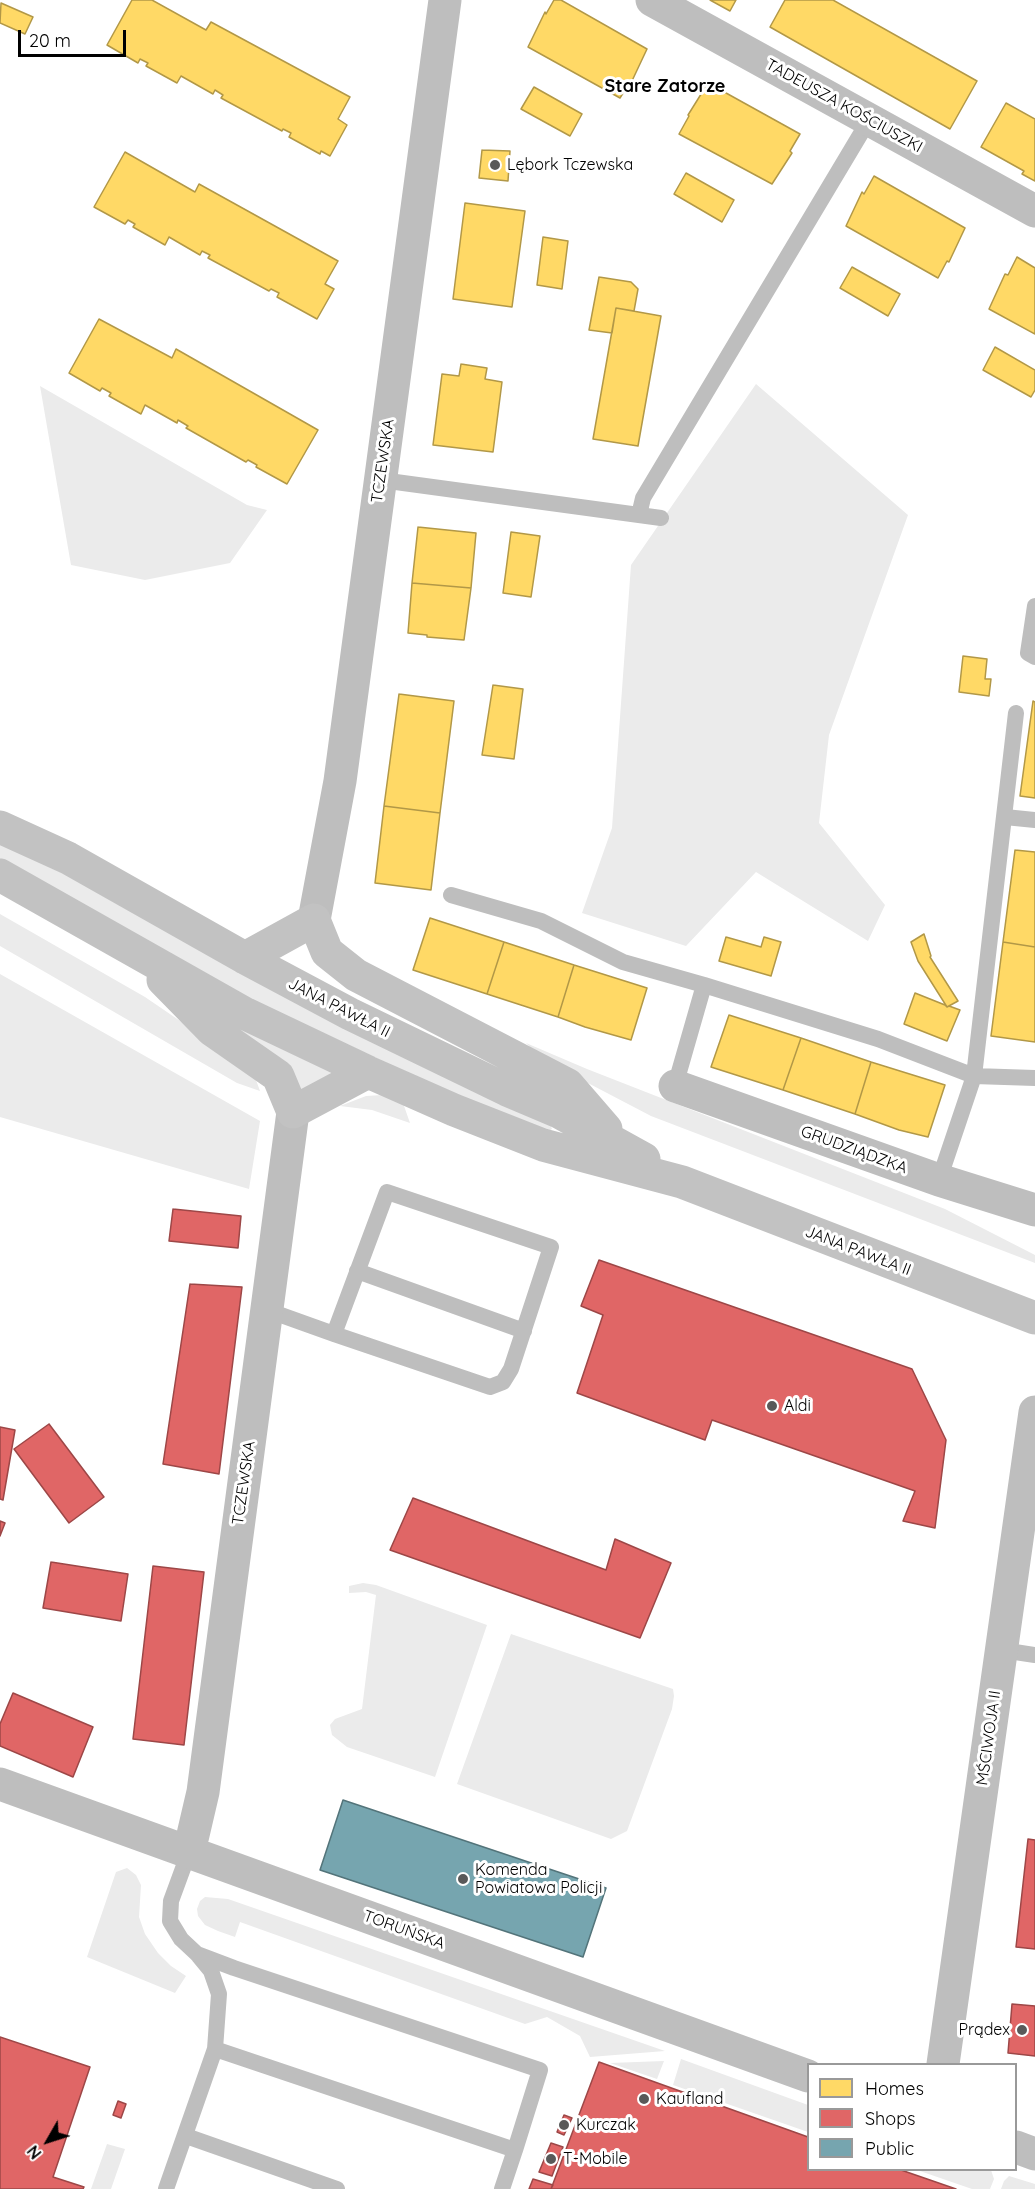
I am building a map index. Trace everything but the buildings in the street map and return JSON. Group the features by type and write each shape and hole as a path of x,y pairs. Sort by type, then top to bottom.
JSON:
{"main road":[{"name":"JANA PAWŁA II","path":"0,827 68,858 245,958 350,1014 496,1085 559,1112 682,1182"},
{"name":"JANA PAWŁA II","path":"0,875 246,1014 454,1110 543,1145 682,1182 1035,1318"},
{"path":"245,958 314,920 327,952 356,975 568,1085 618,1144"},
{"path":"139,955 212,1030 278,1076 293,1112 368,1072"}],"street":[{"name":"TCZEWSKA","path":"314,920 340,781 445,0"},
{"name":"TADEUSZA KOŚCIUSZKI","path":"652,0 1035,211"},
{"name":"GRUDZIĄDZKA","path":"675,1086 939,1180 1035,1210"},
{"name":"TCZEWSKA","path":"189,1852 203,1792 293,1112"},
{"name":"MŚCIWOJA II","path":"943,2063 1035,1412"},
{"name":"TORUŃSKA","path":"0,1784 807,2076"},
{"path":"1017,2147 1035,2154"}],"lane":[{"path":"639,514 644,498 869,120"},
{"path":"381,480 662,518"},
{"path":"1035,606 1028,653 1035,657"},
{"path":"939,1180 974,1076 1016,713"},
{"path":"1005,817 1035,820"},
{"path":"451,895 541,921 623,962 878,1039 974,1076 1035,1078"},
{"path":"675,1086 704,985"},
{"path":"267,1310 334,1334 490,1387 503,1382 511,1369 551,1247 387,1192 334,1334"},
{"path":"357,1272 524,1331"},
{"path":"1002,1650 1035,1655"},
{"path":"166,2189 215,2049 219,1994 211,1971 181,1940 170,1922 171,1901 189,1852"},
{"path":"197,1954 540,2070 502,2189"},
{"path":"215,2049 514,2150"},
{"path":"186,2136 337,2189"}],"shaded area":[{"path":"756,384 908,515 829,735 819,823 885,905 868,941 756,872 686,946 582,913 612,828 631,565"},
{"path":"40,386 247,505 267,510 230,563 145,580 71,565"},
{"path":"0,843 550,1123 552,1129 549,1131 440,1088 249,998 0,860"},
{"path":"0,914 145,997 211,1042 256,1080 260,1091 237,1083 0,946"},
{"path":"0,974 260,1121 249,1189 0,1117"},
{"path":"219,1017 334,1071 306,1096"},
{"path":"526,1043 945,1209 1035,1255 1035,1263 651,1116 542,1059"},
{"path":"383,1095 403,1103 410,1123 372,1110 340,1106 366,1096"},
{"path":"363,1583 376,1585 487,1625 435,1777 347,1747 332,1735 330,1725 335,1719 362,1709 376,1595 366,1592 349,1593 349,1586"},
{"path":"511,1634 673,1689 672,1709 627,1831 611,1839 457,1784"},
{"path":"127,1868 136,1875 141,1885 139,1917 145,1934 158,1953 186,1976 175,1993 87,1957 116,1872"},
{"path":"205,1897 228,1899 665,2051 590,2057 580,2036 547,2017 525,2024 240,1922 235,1937 218,1931 205,1925 198,1916 197,1909 200,1901"},
{"path":"681,2059 807,2105 807,2132 673,2085"},
{"path":"664,2061 657,2079 610,2063"},
{"path":"107,2144 125,2149 111,2189 91,2189"},
{"path":"920,2171 991,2171 994,2179 990,2189 972,2189"},
{"path":"1009,2176 1035,2184 1035,2189 1001,2189"}],"place":[{"name":"Lębork Tczewska","path":"495,165"},
{"name":"Aldi","path":"772,1406"},
{"name":"Komenda Powiatowa Policji","path":"463,1879"},
{"name":"Prądex","path":"1022,2030"},
{"name":"Kaufland","path":"644,2099"},
{"name":"Kurczak","path":"564,2125"},
{"name":"T-Mobile","path":"551,2159"}],"district":[{"name":"Stare Zatorze","path":"665,87"}]}
